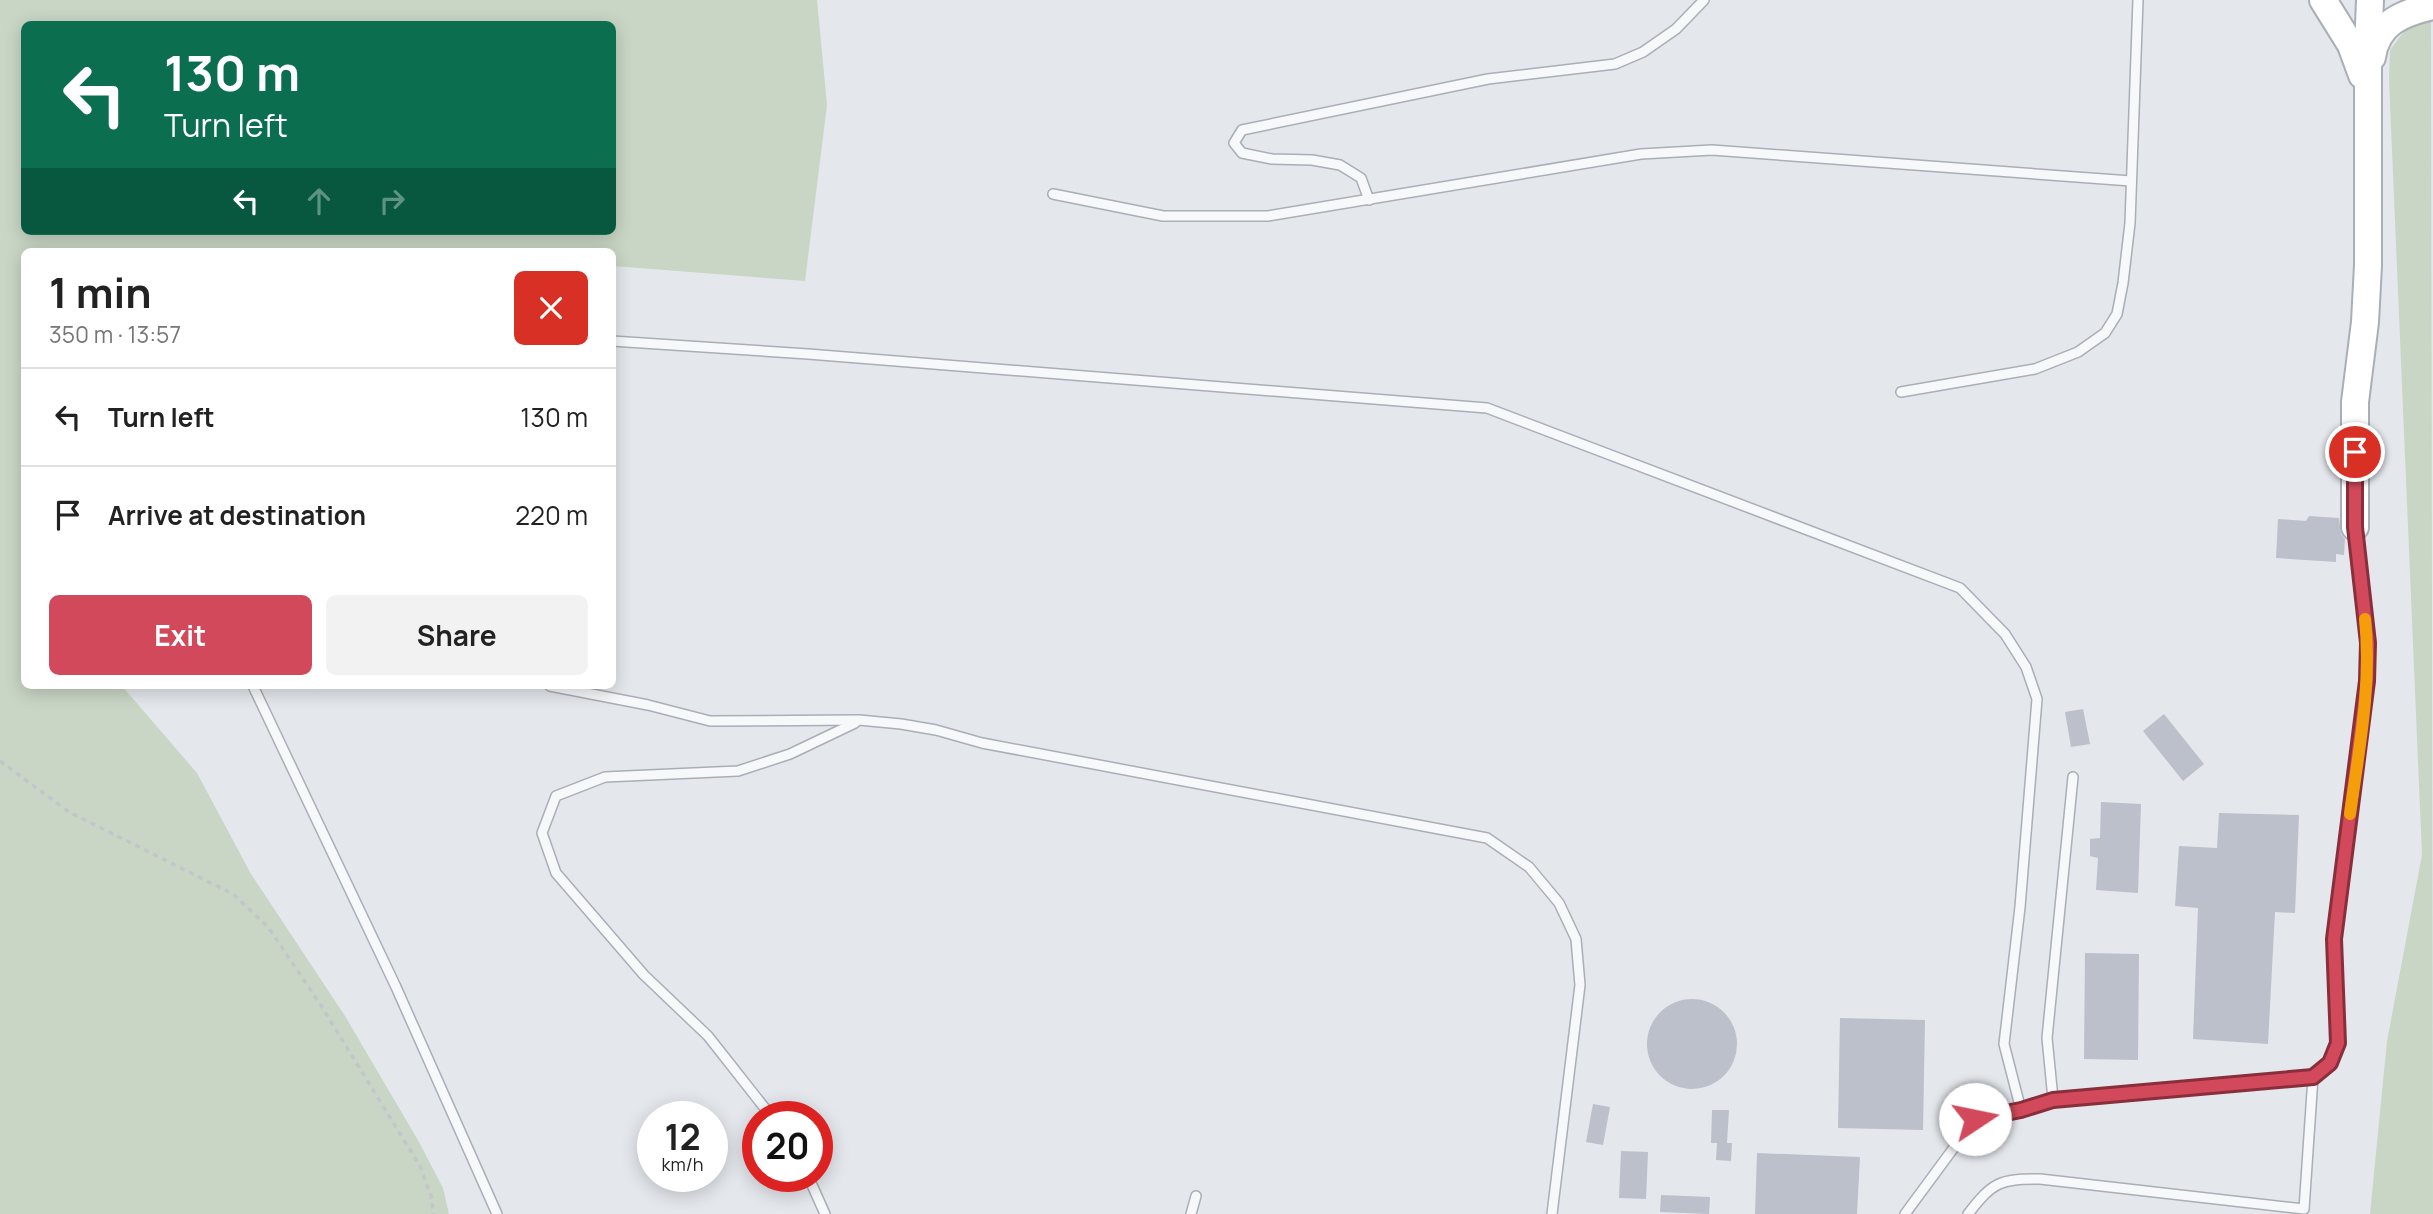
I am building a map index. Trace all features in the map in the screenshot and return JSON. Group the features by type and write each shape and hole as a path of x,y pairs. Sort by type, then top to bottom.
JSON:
{"main road":[{"path":"2323,0 2351,45 2367,90"},
{"path":"2355,527 2355,402 2365,322 2368,265 2367,90 2370,0"},
{"path":"2402,0 2433,5"},
{"path":"2367,90 2374,45 2380,32 2397,18 2433,5"}],"lane":[{"path":"1369,200 1361,178 1340,165 1312,160 1272,159 1242,153 1234,143 1242,130 1488,79 1615,64 1643,52 1676,29 1704,0"},
{"path":"1901,392 2035,369 2078,352 2105,333 2117,314 2130,223 2138,0"},
{"path":"1053,194 1163,216 1268,216 1641,154 1712,150 2131,181"},
{"path":"616,341 1487,408 1960,588 2005,634 2025,667 2037,699 2020,906 2004,1044 2021,1110"},
{"path":"1905,1214 1975,1119 2021,1110 2053,1100 2313,1077 2330,1063 2338,1043 2334,939 2367,681 2368,643 2355,527"},
{"path":"254,689 396,987 497,1214"},
{"path":"567,689 622,699 710,721 859,720 936,730 982,743 1487,838 1529,867 1559,903 1576,939 1580,985 1552,1214"},
{"path":"759,1101 708,1036 644,975 556,873 542,833 556,796 605,777 738,771 790,754 859,720"},
{"path":"2053,1100 2047,1038 2073,777"},
{"path":"1968,1214 1986,1191 2010,1179 2053,1180 2306,1212 2313,1077"},
{"path":"815,1192 825,1214"},
{"path":"1191,1214 1196,1196"}],"path":[{"path":"0,761 69,812 233,894 268,927 320,1003 420,1166 432,1199 433,1214"}],"green space":[{"path":"0,0 817,0 827,105 805,281 616,266 616,248 21,248 21,689 125,689 197,773 251,874 345,1016 419,1142 443,1188 449,1214 0,1214"},
{"path":"2431,19 2433,1214 2370,1214 2387,1041 2422,855 2389,80 2390,50 2411,22"}],"building":[{"path":"2309,516 2339,518 2341,534 2345,539 2344,555 2336,554 2336,562 2276,558 2278,519 2306,521"},
{"path":"2083,709 2090,744 2071,747 2065,712"},
{"path":"2164,714 2204,764 2183,781 2143,731"},
{"path":"2101,802 2141,804 2138,893 2096,890 2098,858 2090,856 2090,839 2100,838"},
{"path":"2219,813 2299,815 2295,913 2275,912 2268,1044 2193,1039 2198,908 2175,906 2179,846 2217,848"},
{"path":"2085,953 2139,954 2138,1060 2084,1059"},
{"path":"1692,999 1709,1003 1724,1012 1733,1027 1737,1044 1733,1061 1724,1076 1709,1085 1692,1089 1675,1085 1660,1076 1651,1061 1647,1044 1651,1027 1660,1012 1675,1003"},
{"path":"1840,1018 1925,1020 1923,1130 1838,1128"},
{"path":"1593,1104 1610,1107 1603,1145 1586,1142"},
{"path":"1712,1110 1729,1110 1727,1143 1732,1143 1731,1161 1716,1160 1717,1143 1711,1143"},
{"path":"1621,1151 1648,1152 1646,1199 1619,1198"},
{"path":"1757,1153 1860,1157 1857,1214 1755,1214"},
{"path":"1661,1195 1710,1197 1709,1214 1660,1212"}],"slow traffic":[{"path":"2350,814 2367,681 2368,643 2365,619"}],"route":[{"path":"1975,1119 2021,1110 2053,1100 2313,1077 2330,1063 2338,1043 2334,939 2367,681 2368,643 2355,527 2355,452"}]}
